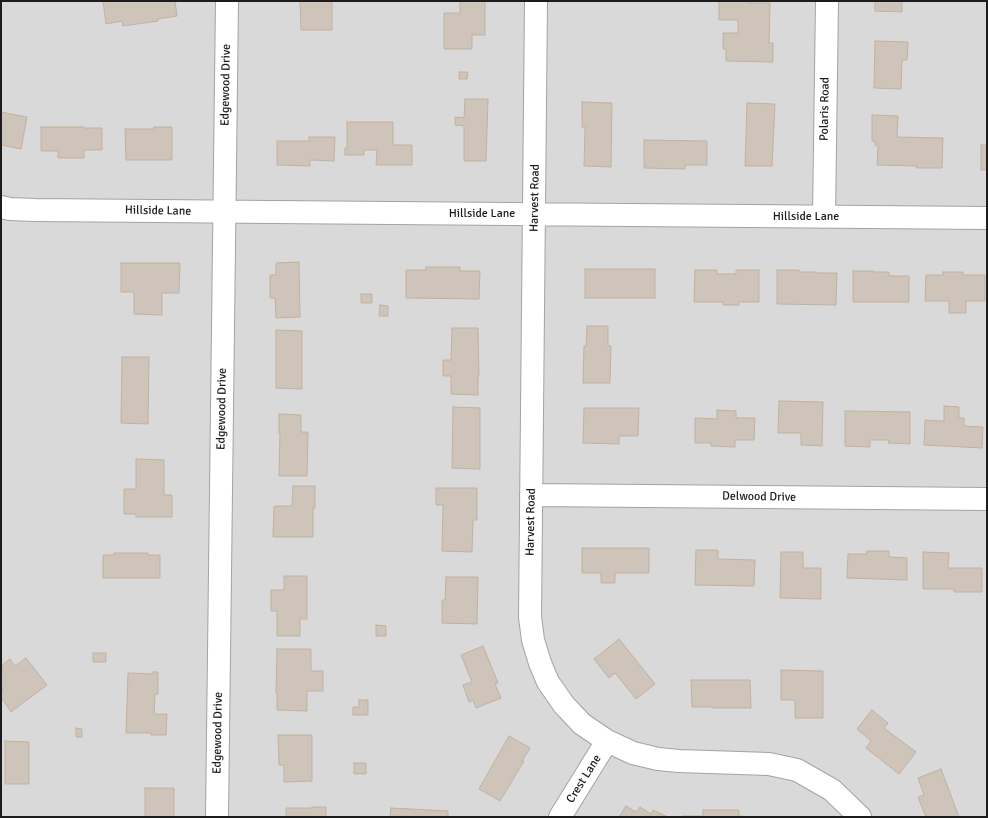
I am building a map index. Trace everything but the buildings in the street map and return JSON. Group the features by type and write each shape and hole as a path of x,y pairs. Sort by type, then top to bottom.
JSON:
{"street":[{"name":"Edgewood Drive","path":"217,817 227,1"},
{"name":"Harvest Road","path":"536,1 530,617 533,640 540,663 548,682 564,705 582,724 607,741 633,753 658,759 769,764 797,770 832,790 860,817"},
{"name":"Polaris Road","path":"824,217 827,1"},
{"name":"Hillside Lane","path":"1,207 10,209 35,210 987,218"},
{"name":"Delwood Drive","path":"531,495 987,499"},
{"name":"Crest Lane","path":"560,817 607,741"}],"shaded area":[{"path":"1,1 987,1 987,817 1,817"}]}
